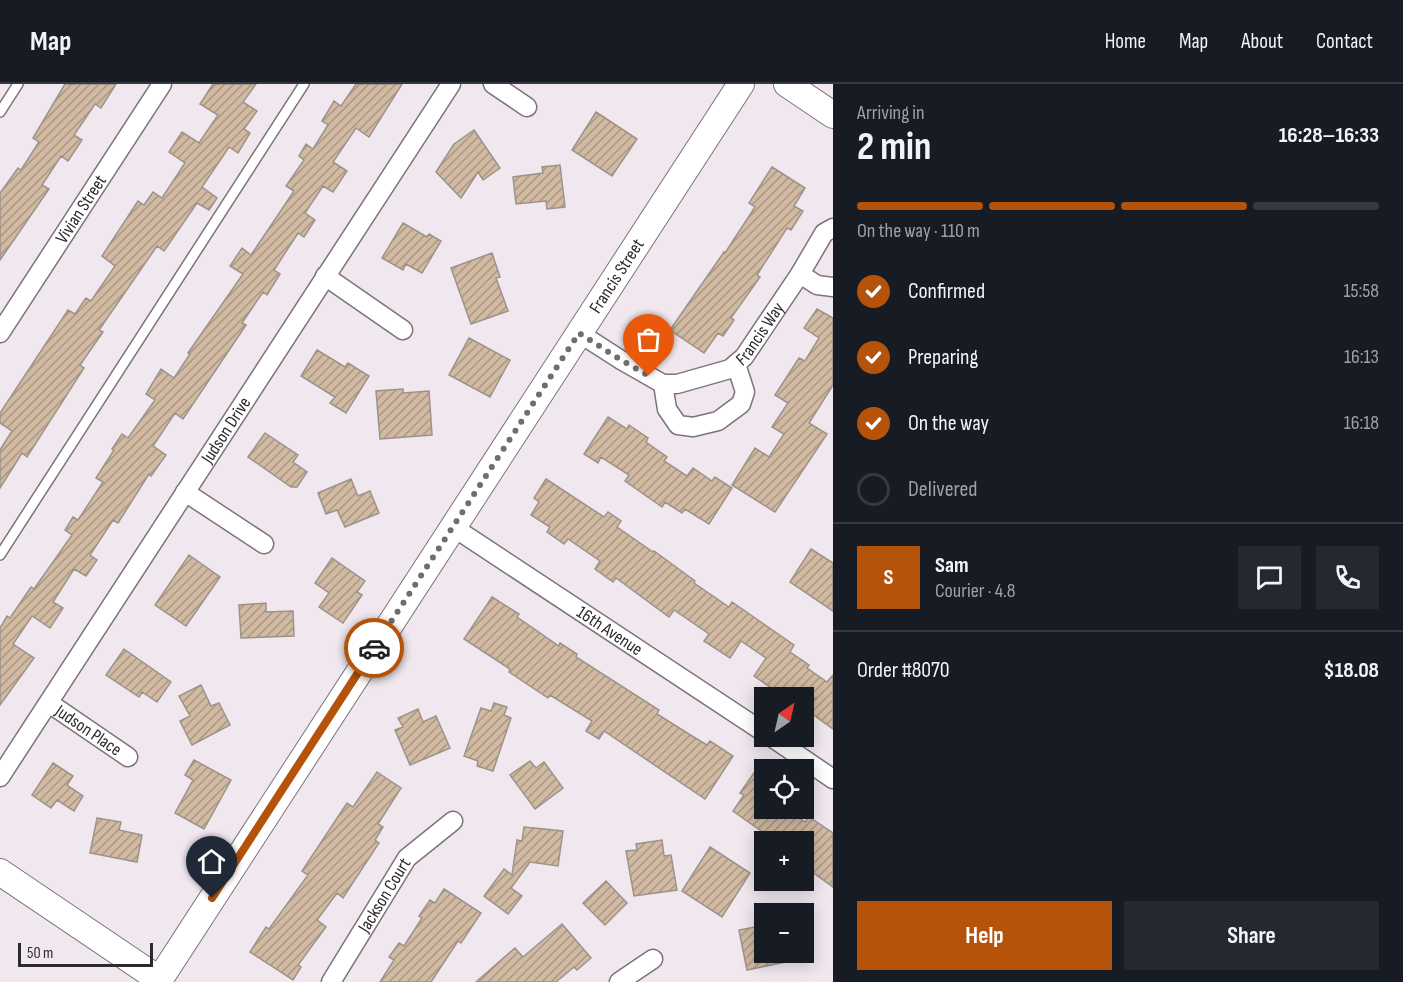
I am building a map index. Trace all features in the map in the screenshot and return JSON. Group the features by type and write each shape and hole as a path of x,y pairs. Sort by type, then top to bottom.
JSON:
{"street":[{"name":"Vivian Street","path":"0,333 162,84"},
{"name":"Judson Drive","path":"0,777 451,84"},
{"path":"493,84 527,107"},
{"name":"Francis Street","path":"160,981 741,84"},
{"path":"787,84 833,115"},
{"name":"Francis Way","path":"663,384 677,384 730,369 744,357 800,274 824,232 833,228"},
{"path":"800,274 817,285 833,287"},
{"path":"325,276 403,330"},
{"path":"579,333 663,384 666,409 678,425 693,428 718,421 741,404 745,392 736,364"},
{"path":"185,492 264,544"},
{"name":"16th Avenue","path":"453,527 754,726"},
{"name":"Judson Place","path":"49,703 128,757"},
{"path":"786,747 833,778"},
{"name":"Jackson Court","path":"331,982 407,858 453,821"},
{"path":"0,872 160,981"},
{"path":"619,982 653,959"}],"lane":[{"path":"0,112 18,84"},
{"path":"0,555 304,84"}],"building":[{"path":"65,84 116,84 101,108 95,104 74,135 82,140 68,161 61,156 42,185 49,189 0,260 0,193 18,168 21,170 39,142 33,138"},
{"path":"213,84 256,84 243,102 257,111 244,129 250,133 238,153 229,147 202,187 217,198 209,210 197,203 164,251 157,246 99,330 103,332 80,365 84,368 27,457 22,453 0,488 0,450 12,431 0,423 0,413 68,310 75,314 86,298 91,301 115,266 102,256 138,201 144,205 153,192 162,198 185,163 169,152 182,132 199,143 218,115 200,104"},
{"path":"356,84 402,84 369,137 356,128 333,162 347,171 333,192 323,186 305,213 315,220 304,237 298,233 274,270 280,274 267,295 263,292 242,323 246,325 183,419 175,413 153,446 166,455 151,476 149,474 118,523 113,520 90,555 97,560 86,576 74,569 53,602 63,608 50,628 32,616 13,644 34,658 0,705 0,628 7,616 10,618 31,587 34,589 72,535 65,530 73,517 78,520 103,482 96,478 114,450 112,449 122,434 128,438 155,400 146,394 161,369 174,378 190,354 188,353 243,274 230,266 242,248 251,255 294,191 286,186 304,160 299,156 306,144 313,149 328,125 322,121 334,101 341,106"},
{"path":"596,112 637,139 612,176 572,150"},
{"path":"474,130 500,168 483,180 478,172 461,198 436,172 454,144"},
{"path":"560,165 565,207 547,209 546,201 516,204 513,177 543,173 542,167"},
{"path":"772,167 805,188 794,206 803,211 791,230 787,228 757,275 760,277 731,318 734,320 723,336 718,333 704,353 670,330 755,207 749,203"},
{"path":"403,223 427,237 429,234 441,241 422,273 406,264 403,270 382,258"},
{"path":"492,253 500,277 496,278 508,311 471,324 451,268"},
{"path":"817,309 833,318 833,385 809,423 827,434 775,512 732,485 755,448 769,457 784,434 772,427 788,403 775,395 799,358 805,361 819,338 804,328"},
{"path":"469,338 510,360 490,397 449,375"},
{"path":"317,350 345,367 348,363 369,376 346,413 330,403 335,397 301,376"},
{"path":"403,389 403,393 429,391 432,435 380,439 376,391"},
{"path":"608,417 627,429 629,425 648,438 646,442 667,457 664,461 687,476 693,468 712,481 715,477 732,488 709,524 685,509 682,513 665,502 662,507 625,481 629,475 601,457 598,463 584,454"},
{"path":"265,433 298,455 293,462 307,472 297,487 291,487 248,457"},
{"path":"351,479 358,496 370,491 379,513 345,527 337,510 326,514 318,493"},
{"path":"546,479 604,517 608,512 621,521 617,527 654,551 695,581 694,583 729,607 732,602 794,645 790,652 809,665 807,668 827,682 833,675 833,729 814,715 816,698 814,698 814,687 770,687 754,676 766,658 741,641 730,658 704,641 709,634 674,610 669,617 616,578 613,582 595,569 600,561 568,539 564,544 547,532 550,527 531,515 539,502 534,498"},
{"path":"811,549 833,563 833,611 790,582"},
{"path":"189,555 220,577 186,626 155,605"},
{"path":"332,558 365,581 357,592 362,595 343,623 319,607 329,593 315,583"},
{"path":"492,597 519,614 517,617 559,646 560,643 577,654 576,657 659,710 657,714 707,745 710,741 733,756 705,799 604,731 599,739 586,731 592,721 550,695 548,698 509,672 510,669 464,639"},
{"path":"266,603 266,612 293,611 294,636 241,638 239,605"},
{"path":"124,649 171,682 157,702 142,692 139,697 106,675"},
{"path":"201,685 211,706 219,703 230,725 192,745 180,721 190,716 179,696"},
{"path":"494,703 507,707 504,715 511,718 493,771 477,766 478,761 464,756 481,708 491,711"},
{"path":"418,709 423,722 436,716 450,748 410,765 395,730 403,727 398,718"},
{"path":"194,760 231,780 204,829 175,813 193,780 185,775"},
{"path":"530,761 536,768 544,762 563,788 535,809 510,775"},
{"path":"53,763 73,776 67,785 83,796 74,811 57,800 51,808 32,795"},
{"path":"377,772 401,788 378,824 383,827 375,840 379,843 343,898 337,893 317,920 326,927 298,965 301,967 293,980 250,952 266,927 269,929 308,875 302,871 347,803 353,807"},
{"path":"754,773 754,819 800,819 805,822 807,819 812,819 833,833 833,887 814,873 814,831 761,831 733,811 744,795 740,793"},
{"path":"97,818 121,822 119,830 142,835 137,862 90,853"},
{"path":"524,827 563,831 558,866 530,862 511,888 522,896 508,914 484,896 504,869 512,875 517,840 522,841"},
{"path":"662,840 664,856 671,855 677,890 634,896 626,851 637,850 636,844"},
{"path":"710,847 750,873 722,917 682,891"},
{"path":"606,881 627,903 605,925 583,903"},
{"path":"444,889 481,913 461,943 458,941 431,982 380,982 394,960 389,957 399,943 404,946 422,918 419,916 430,900 435,903"},
{"path":"562,924 591,958 577,970 574,967 556,982 476,982 515,948 523,957"},
{"path":"754,927 754,963 781,963 747,970 739,930"}],"way so far":[{"path":"374,648 579,333 649,376"}],"route":[{"path":"212,898 374,648"}]}
